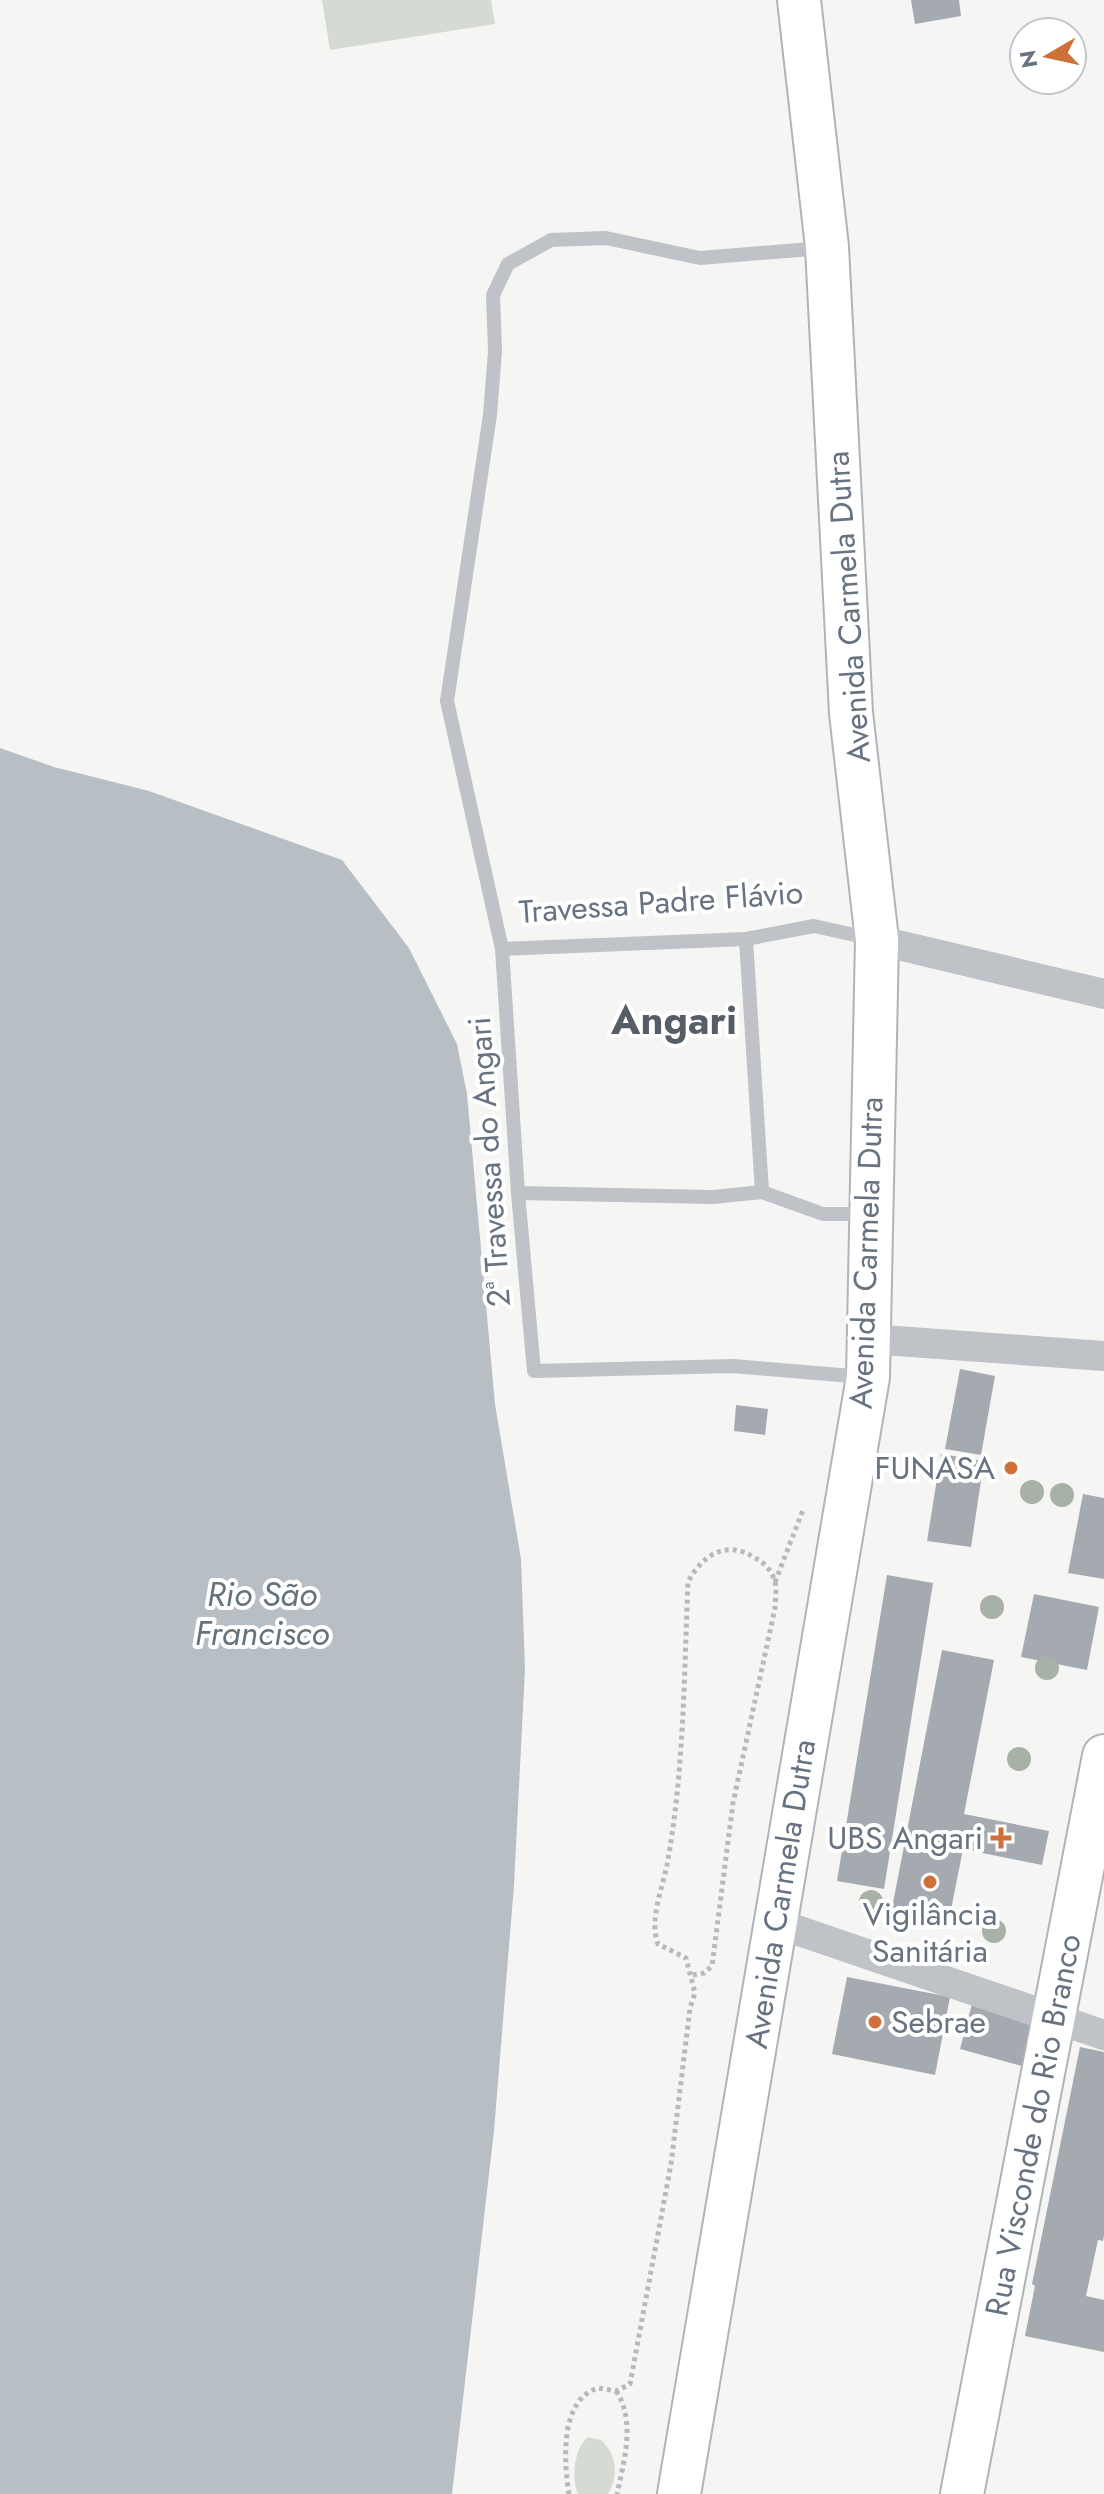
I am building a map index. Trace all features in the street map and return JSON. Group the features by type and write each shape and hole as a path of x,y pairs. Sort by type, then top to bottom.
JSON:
{"street":[{"name":"Avenida Carmela Dutra","path":"679,2494 868,1358 877,940 851,713 827,247 799,0"},
{"name":"Travessa Padre Flávio","path":"877,940 1104,994"},
{"path":"868,1358 1104,1356"},
{"name":"Rua Visconde do Rio Branco","path":"962,2494 1104,1756"},
{"path":"776,1923 1104,2035"}],"lane":[{"name":"2ª Travessa do Angari","path":"827,247 700,258 606,238 551,240 508,264 493,295 495,351 490,415 447,701 502,949 518,1193 534,1371 733,1366 868,1358"},
{"name":"Travessa Padre Flávio","path":"502,949 746,939 814,926 877,940"},
{"path":"746,939 762,1192"},
{"path":"518,1193 713,1197 762,1192 823,1214 869,1214"}],"path":[{"path":"693,1975 704,1973 712,1966 733,1803 768,1649 775,1582 808,1498"},
{"path":"569,2494 566,2440 574,2415 590,2391 598,2388 616,2391 630,2384 636,2364 671,2164 690,2008 695,1993 693,1975 686,1958 658,1944 655,1935 671,1841 688,1582 697,1565 711,1554 729,1548 747,1552 766,1564 775,1582"},
{"path":"616,2391 625,2408 627,2424 617,2494"}],"shaded area":[{"path":"322,0 491,0 495,24 330,50"},
{"path":"588,2437 601,2440 613,2459 615,2473 608,2494 578,2494 575,2464 580,2448"}],"water":[{"name":"Rio São Francisco","path":"0,748 54,767 149,791 342,860 409,948 457,1044 467,1094 495,1404 521,1559 525,1669 514,1885 494,2131 452,2494 0,2494"}],"building":[{"path":"911,0 959,0 961,16 915,24"},
{"path":"960,1369 995,1376 981,1455 945,1449"},
{"path":"736,1405 768,1409 765,1435 734,1431"},
{"path":"941,1454 984,1461 971,1547 927,1541"},
{"path":"1083,1494 1104,1498 1104,1579 1068,1573"},
{"path":"887,1575 933,1583 884,1889 837,1881"},
{"path":"1034,1594 1099,1607 1087,1670 1021,1657"},
{"path":"942,1650 994,1660 964,1814 1049,1831 1042,1865 963,1849 949,1920 892,1908"},
{"path":"847,1977 950,1997 935,2075 832,2054"},
{"path":"973,2000 1036,2018 1025,2067 960,2049"},
{"path":"1080,2047 1104,2052 1104,2235 1103,2241 1098,2240 1086,2296 1104,2300 1104,2352 1025,2336 1035,2286 1032,2284"}],"place":[{"name":"FUNASA","path":"1011,1468"},
{"name":"UBS Angari","path":"1001,1838"},
{"name":"Vigilância Sanitária","path":"930,1882"},
{"name":"Sebrae","path":"875,2022"}],"district":[{"name":"Angari","path":"674,1020"}]}
